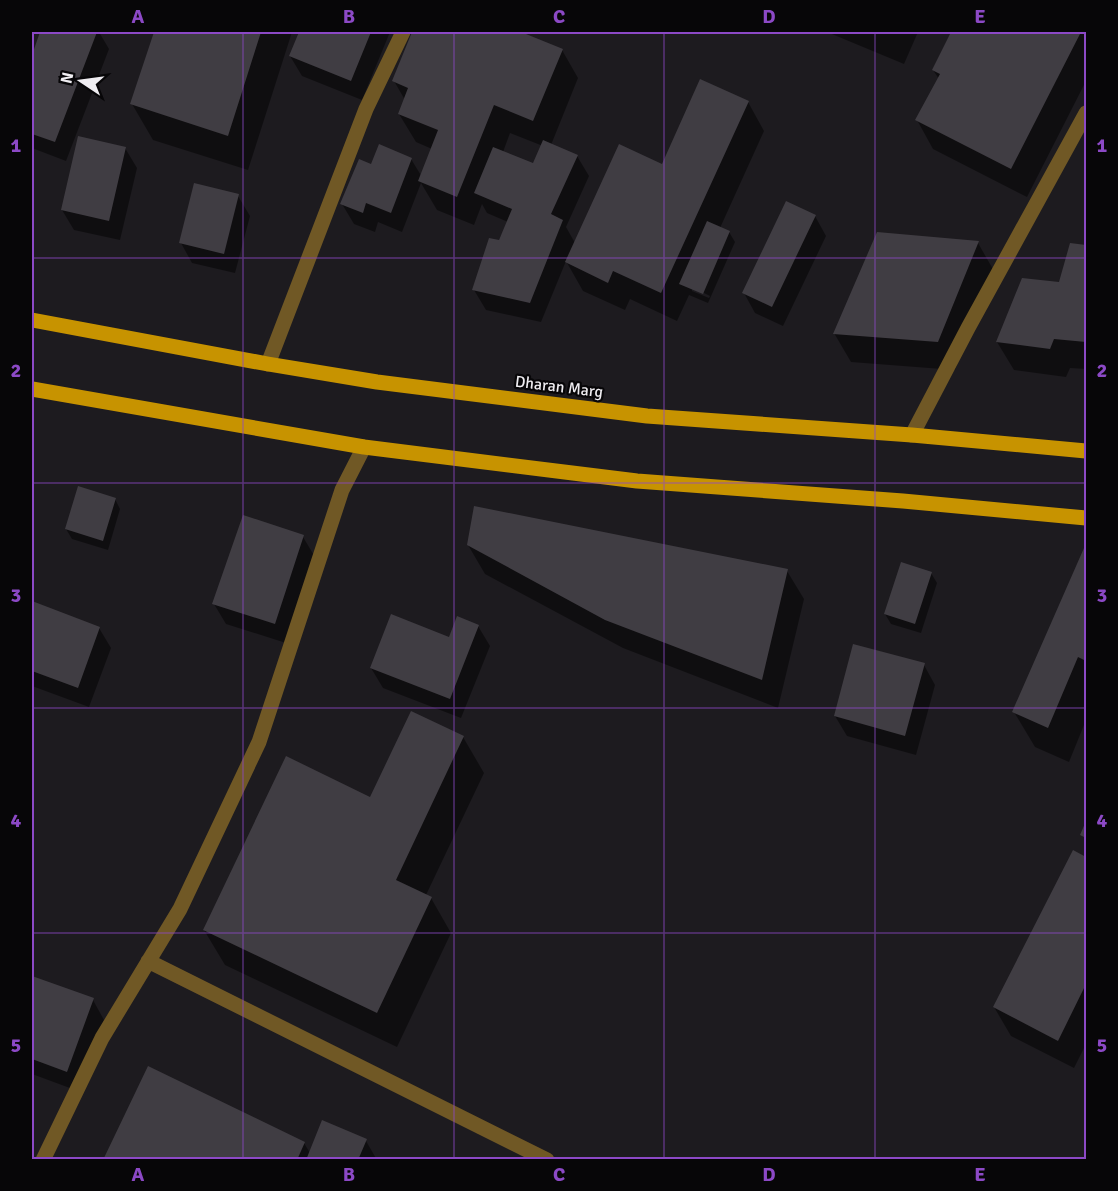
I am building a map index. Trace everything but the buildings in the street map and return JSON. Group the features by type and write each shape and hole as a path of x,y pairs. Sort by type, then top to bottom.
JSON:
{"main road":[{"name":"Dharan Marg","path":"32,320 377,382 647,416 912,435 1086,451"},
{"path":"32,389 364,447 637,481 903,501 1086,518"}],"street":[{"path":"268,364 366,108 403,32"},
{"path":"912,435 1086,113"},
{"path":"43,1160 102,1038 180,909 259,742 342,490 364,447"},
{"path":"148,961 547,1160"}]}
